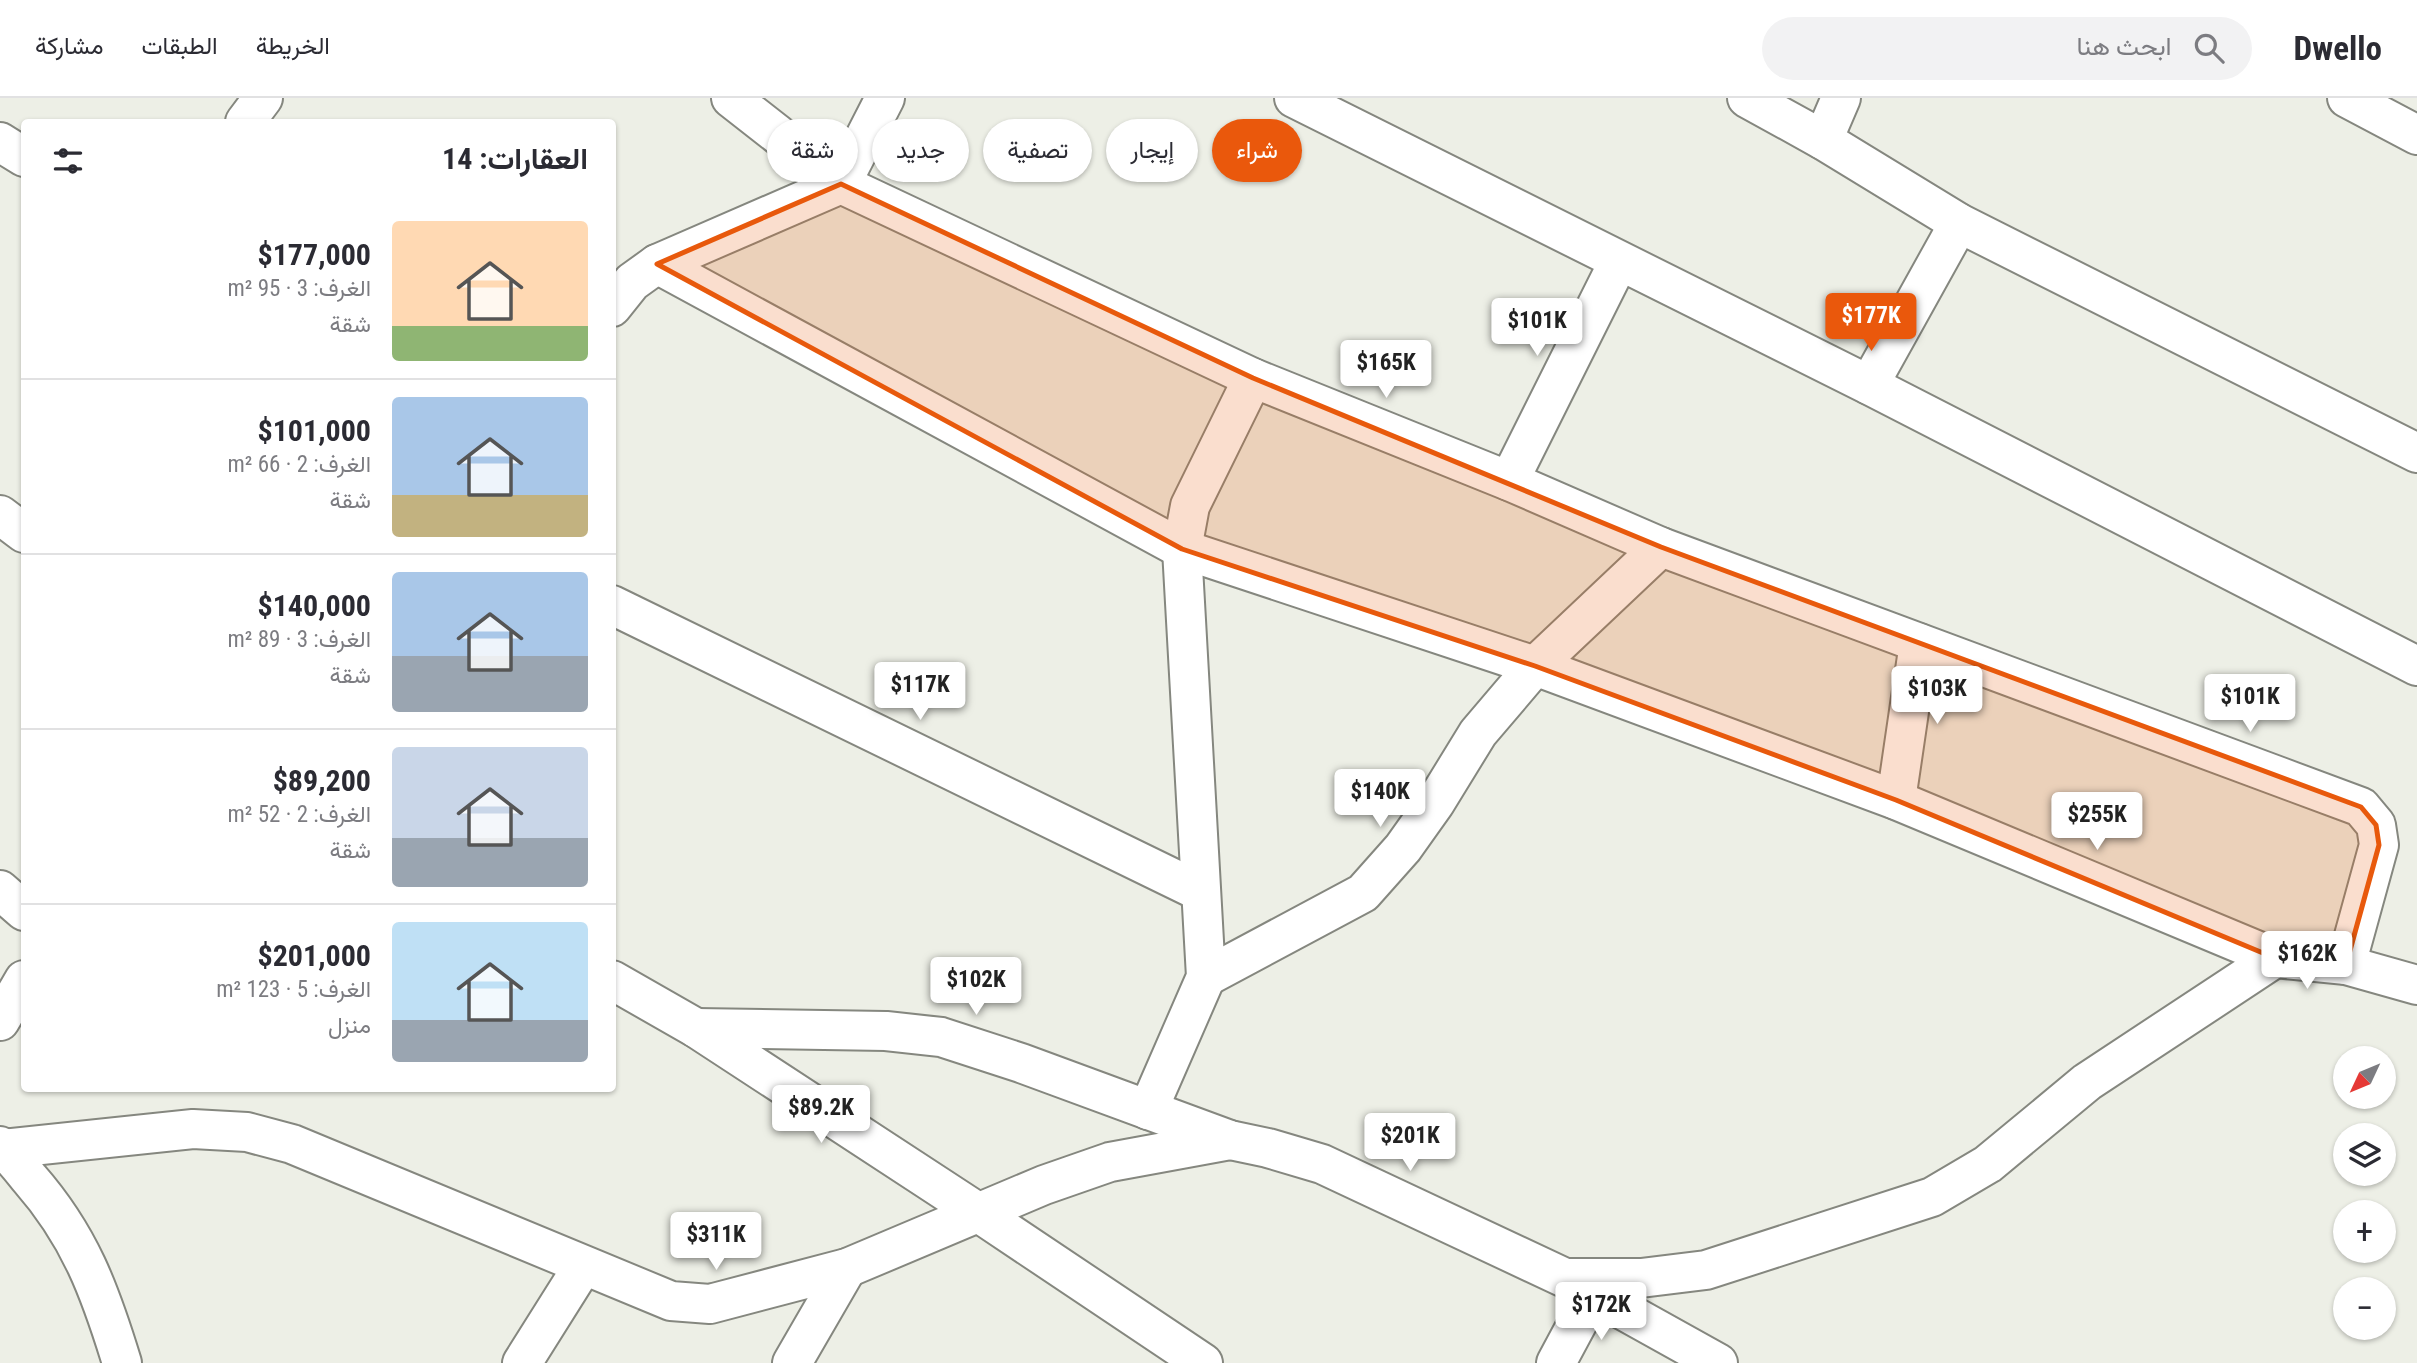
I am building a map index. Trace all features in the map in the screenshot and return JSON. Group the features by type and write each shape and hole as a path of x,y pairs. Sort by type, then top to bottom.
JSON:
{"street":[{"path":"247,119 263,98"},
{"path":"731,98 841,184 1253,378 1508,481 1661,547 2361,807 2376,825 2379,845 2346,965"},
{"path":"616,302 632,282 657,264 841,184 885,98"},
{"path":"1294,98 1869,385 2417,666"},
{"path":"1746,98 1823,140 1959,223 2417,453"},
{"path":"1823,140 1841,98"},
{"path":"2347,98 2417,135"},
{"path":"0,142 21,155"},
{"path":"1869,385 1959,223"},
{"path":"1508,481 1619,261"},
{"path":"657,264 1182,549 1535,666 1896,800 2275,958 2346,965 2417,985"},
{"path":"1147,1110 1206,977 1182,549 1190,506 1253,378"},
{"path":"0,515 21,531"},
{"path":"1206,977 1363,893 1403,848 1435,803 1478,733 1535,666 1661,547"},
{"path":"616,607 1201,892"},
{"path":"1896,800 1919,643"},
{"path":"0,890 21,908"},
{"path":"1579,1286 1706,1270 1932,1198 1988,1164 2087,1082 2275,958"},
{"path":"616,982 696,1028 1203,1363"},
{"path":"0,1021 21,985"},
{"path":"696,1028 886,1031 941,1037 1021,1063 1230,1140 1322,1164 1579,1286 1718,1363"},
{"path":"2,1147 194,1129 247,1132 292,1143 671,1301 710,1304 847,1268 1044,1185 1110,1162 1230,1140"},
{"path":"2,1147 46,1197 78,1244 105,1308 122,1363"},
{"path":"522,1363 583,1266"},
{"path":"792,1363 847,1268"},
{"path":"1556,1363 1579,1286"}],"highlighted area":[{"path":"841,184 1253,378 1661,547 2361,807 2376,825 2379,845 2346,965 2275,958 1896,800 1535,666 1182,549 657,264"}]}
